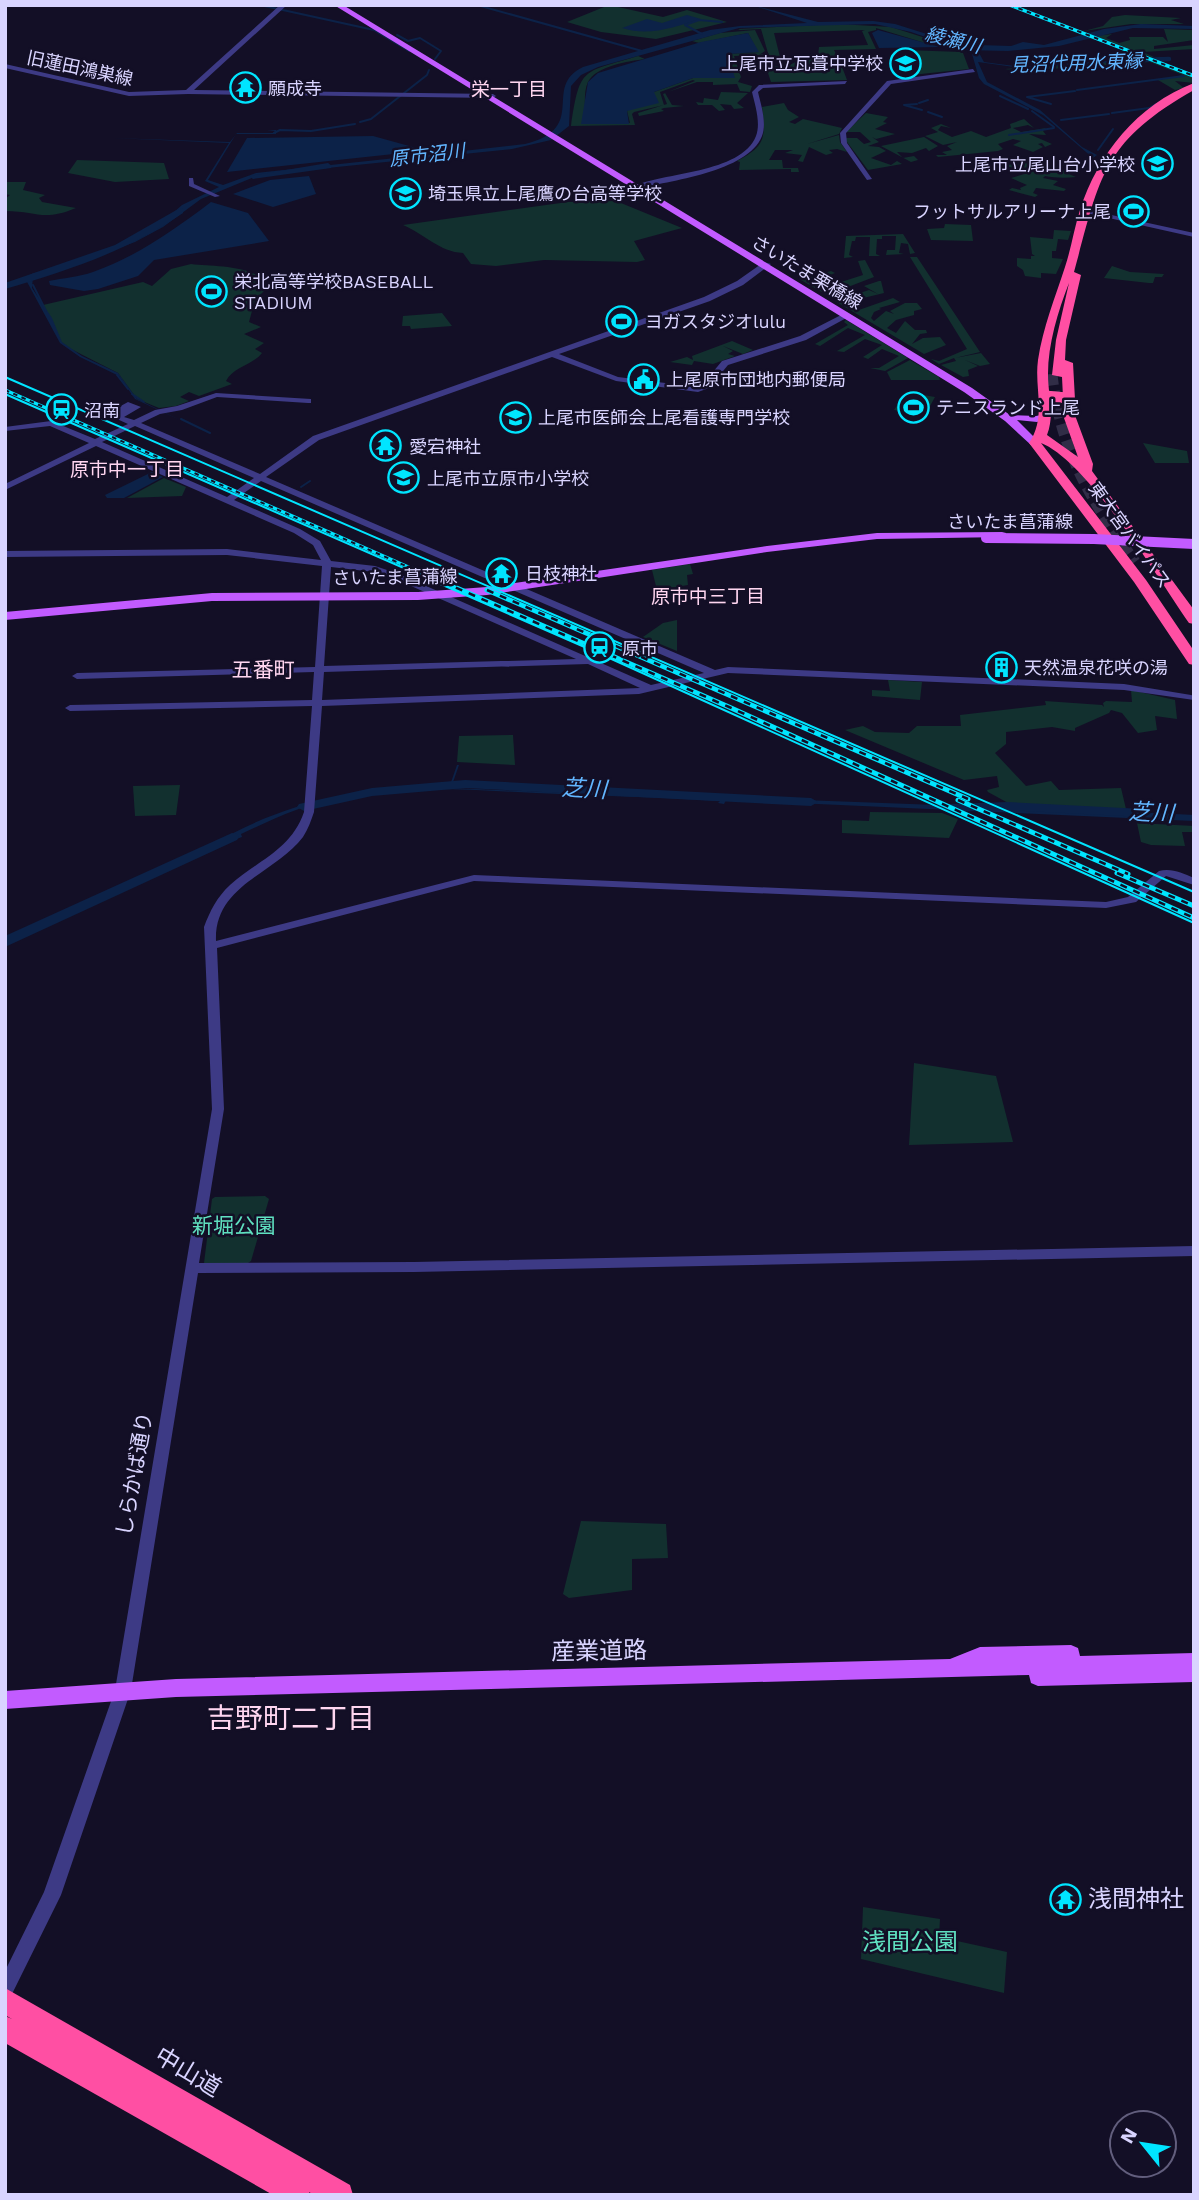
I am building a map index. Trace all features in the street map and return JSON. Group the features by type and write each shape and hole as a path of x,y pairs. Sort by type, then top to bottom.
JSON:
{"highway":[{"name":"東大宮バイパス","path":"1055,374 1056,339 1087,211 1105,169 1141,122 1194,88"},
{"name":"東大宮バイパス","path":"1038,439 1047,415 1042,369 1046,344 1059,293 1074,265"},
{"name":"東大宮バイパス","path":"1074,265 1079,281 1068,349 1067,398 1076,439 1087,464 1086,471"},
{"path":"1045,397 1067,398"},
{"name":"東大宮バイパス","path":"1038,439 1086,471 1194,620"},
{"name":"東大宮バイパス","path":"1038,439 1194,661"},
{"path":"1038,439 1076,439"},
{"name":"東大宮バイパス","path":"1194,633 1138,561 1194,645"},
{"name":"中山道","path":"5,2001 340,2195"},
{"path":"5,2029 304,2195"},
{"path":"264,2173 297,2195"}],"main road":[{"name":"さいたま栗橋線","path":"337,5 491,97"},
{"name":"さいたま栗橋線","path":"343,5 975,390 1038,439"},
{"name":"さいたま栗橋線","path":"766,265 968,390 1038,439"},
{"path":"1013,417 1037,419 1047,415"},
{"path":"867,538 887,541 1109,539 1194,544"},
{"name":"さいたま菖蒲線","path":"5,610 192,593 434,593 511,586 767,549 867,538 1094,539 1194,544"},
{"name":"さいたま菖蒲線","path":"5,616 191,598 326,594"},
{"path":"939,1669 980,1656 1194,1651"},
{"name":"産業道路","path":"5,1700 123,1690 1194,1662"},
{"path":"939,1669 982,1678 1194,1673"}],"street":[{"path":"188,92 284,5"},
{"name":"旧蓮田鴻巣線","path":"5,66 129,94 188,92 491,97"},
{"path":"869,179 844,143 843,134 845,128 873,103 884,86 902,79 973,71"},
{"path":"637,186 715,167 735,159 751,148 761,130 755,92 761,86 845,82"},
{"path":"191,179 191,185 215,196"},
{"path":"1087,211 1194,235"},
{"path":"227,500 316,438 707,299 740,283 766,265"},
{"path":"552,354 616,379 698,390 706,386 725,363 803,338 846,316"},
{"path":"5,488 158,412 216,395 308,401"},
{"path":"120,417 712,673"},
{"path":"5,429 51,423 227,500 310,539 321,548 327,563 317,703"},
{"path":"5,554 204,551 382,571 652,689"},
{"path":"77,676 590,662"},
{"path":"70,708 317,703 652,689 728,670 1090,685 1139,689 1193,699"},
{"name":"しらかば通り","path":"5,1990 52,1895 123,1690 218,1109 211,946 213,914 222,899 237,884 297,838 309,812 317,703"},
{"path":"211,946 474,878 1106,905 1132,900 1163,873 1171,873 1194,882"},
{"path":"193,1268 426,1267 1194,1251"}],"green space":[{"path":"609,5 663,17 687,10 727,22 656,39 601,32 567,22"},
{"path":"1125,15 1181,18 1171,20 1184,24 1131,24 1084,31 1103,26 1112,17"},
{"path":"838,24 891,27 963,50 925,43 876,28 868,32 876,49 834,50 838,58 830,60 839,59 847,80 771,82 766,67 790,65 799,60 797,58 818,56 819,47 868,45 862,31 865,30 774,33 780,57 740,60 739,57 758,55 734,56 741,77 738,82 752,86 750,92 740,91 737,84 713,85 713,82 697,82 668,92 695,81 693,80 660,92 664,105 667,104 663,94 665,93 672,105 684,106 664,108 661,109 664,111 639,116 638,113 663,105 634,112 632,114 635,125 571,126 581,82 595,70 619,61 638,56 645,59 614,65 592,76 586,89 585,111 630,123 627,111 654,92 693,78 734,78 727,54 758,52 748,33 699,43 692,41 720,33 755,30 765,51 759,55 768,53 761,29 738,29"},
{"path":"1164,29 1194,30 1194,40 1154,46 1154,49 1194,45 1194,49 1143,52 1154,57 1151,57 1095,36 1112,34 1106,38 1119,43 1130,40 1129,37 1163,37 1168,42"},
{"path":"905,50 961,52 969,69 911,75 899,53"},
{"path":"1154,61 1194,77 1194,83 1175,81 1184,88 1175,90 1158,80 1183,75 1150,62 1021,71 1005,69"},
{"path":"721,92 748,93 737,103 744,108 734,109 731,105 720,104 725,110 719,111 712,105 698,105 696,102 703,103 704,98 718,100"},
{"path":"784,103 788,110 799,117 789,122 795,124 803,119 842,128 839,134 807,144 839,135 847,152 829,150 833,153 826,155 809,147 803,162 798,161 802,155 785,153 793,150 775,150 769,160 782,160 783,168 798,168 799,172 791,172 791,169 739,170 740,162 737,161 753,151 762,140 762,107"},
{"path":"866,113 888,117 883,122 887,123 875,129 895,134 876,139 872,137 879,142 868,146 886,151 871,158 891,165 897,161 902,164 868,170 844,138 857,138 864,144 871,142 860,132 846,132"},
{"path":"1024,119 1034,128 1028,125 1013,128 1021,132 1046,128 1043,131 1046,135 1029,134 1052,144 1045,147 1042,143 1038,144 1043,147 1033,152 1013,145 1021,141 1013,139 998,144 1003,149 998,151 938,157 936,155 947,155 942,152 952,150 947,146 957,142 943,145 925,136 938,132 931,128 941,124 951,128 941,126 938,130 952,137 971,131 986,137 1011,128 1010,124"},
{"path":"924,137 938,146 929,151 926,148 912,153 897,152 902,157 881,146"},
{"path":"914,156 918,160 911,162 903,158"},
{"path":"77,160 164,163 169,179 115,182 68,173"},
{"path":"1014,162 1052,166 1057,163 1085,163 1059,166 1076,177 1045,176 1043,178 1058,181 1053,185 1066,189 1036,188 1033,193 1038,195 1035,197 1009,190 1021,190 1020,188 1027,185 1011,178 1028,173 1004,165 1021,164"},
{"path":"5,182 26,182 23,190 45,195 39,198 42,202 76,208 47,215 5,211 5,199 10,195 5,194"},
{"path":"616,201 682,228 634,241 645,260 637,262 544,260 496,266 471,264 463,253 439,246 403,225 568,202"},
{"path":"945,224 971,225 973,241 931,240 927,229 944,228"},
{"path":"1054,230 1071,231 1068,240 1058,239 1056,251 1052,251 1052,258 1063,259 1056,274 1041,273 1041,278 1025,276 1023,270 1017,266 1017,258 1031,259 1031,256 1035,256 1032,254 1030,237 1053,239"},
{"path":"903,234 915,253 910,254 908,244 901,243 899,253 904,254 886,255 887,250 895,250 896,236 882,236 882,239 877,239 876,254 880,256 869,256 870,237 856,237 855,241 852,241 849,255 853,257 844,258 846,236"},
{"path":"910,257 917,257 980,352 955,358 981,353 990,364 980,366 965,360 978,366 968,370 969,376 963,377 941,365 956,361 954,358 939,364 931,359 939,361 967,349"},
{"path":"865,260 874,277 827,295 801,280 831,271 835,273 810,283 819,289 863,275 858,261"},
{"path":"191,264 244,270 263,279 269,286 255,300 249,322 261,327 244,334 264,343 255,349 262,353 258,357 229,376 226,381 232,384 199,396 189,392 180,397 189,401 176,406 159,408 137,399 118,373 67,347 61,342 43,305 143,282 152,286 171,269"},
{"path":"1112,266 1130,272 1164,274 1162,277 1155,277 1153,283 1104,278"},
{"path":"879,281 884,293 855,300 856,302 846,306 856,311 893,298 900,302 879,308 881,309 874,312 871,318 874,321 886,311 894,314 890,311 905,303 917,303 922,309 914,311 914,315 896,320 887,328 896,333 905,321 915,330 926,330 927,333 920,334 912,344 923,338 940,337 946,345 924,354 835,301 869,290 878,294 864,286"},
{"path":"442,313 452,326 411,329 410,326 402,326 403,316"},
{"path":"846,320 908,358 885,371 870,368 879,368 899,356 882,349 868,359 863,357 882,345 865,339 844,352 828,350 837,351 865,335 848,328 820,346 815,344 848,325 844,322"},
{"path":"732,341 753,350 743,354 723,346 733,351 728,354 735,356 713,364 694,361 692,365 670,362 687,357 693,360 692,356"},
{"path":"910,360 940,380 891,380 887,372"},
{"name":"テニスランド上尾","path":"906,392 935,397 925,415 894,410"},
{"path":"1143,443 1187,451 1189,463 1155,463"},
{"path":"164,478 186,487 182,496 127,498"},
{"path":"690,564 693,574 687,575 688,585 657,590 652,570"},
{"path":"677,620 677,651 643,637 663,623"},
{"path":"888,680 922,682 920,700 872,696 872,690 890,691"},
{"path":"1131,690 1175,700 1177,719 1155,716 1157,730 1138,733 1122,713 1111,710 1075,728 1075,731 1052,727 1006,732 1006,744 995,753 1026,786 1051,781 1059,790 1121,788 1126,809 1010,804 987,790 999,787 997,776 964,780 845,730 863,726 875,732 909,733 917,726 961,726 960,715 1046,705 1045,701 1104,707 1103,703 1106,701 1132,702"},
{"path":"513,735 515,765 457,762 459,736"},
{"path":"180,785 176,815 135,816 133,786"},
{"path":"870,812 942,813 958,819 949,838 842,833 842,820 869,821"},
{"path":"1137,823 1194,826 1194,832 1182,832 1185,846 1151,845 1141,842"},
{"path":"914,1063 996,1076 1013,1142 909,1145"},
{"name":"新堀公園","path":"265,1196 269,1199 251,1261 204,1263 212,1199"},
{"path":"581,1521 666,1524 668,1558 632,1559 632,1590 569,1598 563,1594"},
{"name":"浅間公園","path":"863,1907 940,1919 939,1937 1007,1952 1004,1993 861,1959"}],"water":[{"path":"752,5 818,22 873,21 895,24 949,41 978,45 1011,46 1023,42 1044,45 1104,29 1141,24 1194,26 1194,29 1133,28 1059,46 1008,51 963,50 911,32 875,24 739,28 598,67 581,75 571,86 569,126 551,140 512,149 259,175 201,199 163,227 135,242 59,271 33,276 32,288 52,318 62,342 82,356 118,373 137,399 182,421 135,399 119,376 80,357 60,343 26,280 5,286 34,273 57,270 143,237 164,224 182,205 219,187 205,181 229,143 112,138 230,142 235,135 208,180 223,185 256,173 405,157 403,153 227,172 247,138 373,136 420,149 406,153 409,157 525,144 544,137 556,128 561,118 565,85 571,75 583,67 710,30 807,23"},
{"path":"687,15 701,19 652,31 622,28 647,19 662,23"},
{"path":"878,30 940,47 879,48 872,33"},
{"path":"748,33 759,52 728,54 735,78 693,78 654,92 659,103 627,111 629,124 581,124 588,82 598,73 701,42"},
{"path":"979,53 984,62 1021,67 1151,60 1022,68 978,62 987,82 1040,110 1082,147 1097,155 1093,158 1043,115 984,84 979,78 972,54"},
{"path":"267,130 276,130 276,134 236,134 273,133 275,131"},
{"path":"309,176 316,194 273,207 233,194 270,180"},
{"path":"211,202 248,213 269,241 154,260 138,276 98,289 84,291 50,285 49,281 88,274 124,259"},
{"path":"152,472 163,477 124,498 107,498 105,495"},
{"path":"457,765 451,788 575,793 577,789 581,792 1156,813 1194,815 1194,821 726,800 724,804 718,803 720,801 673,798 414,789 365,793 327,800 277,818 241,834 242,837 214,847 212,845 266,818 326,799 388,789 449,788"}],"waterway":[{"path":"260,5 374,30 409,51"},
{"path":"477,5 642,51"},
{"path":"702,34 685,25 699,20 722,22"},
{"path":"397,35 408,41 420,38 441,51 435,59"},
{"name":"見沼代用水東縁","path":"1138,60 1169,59"},
{"path":"360,122 371,119 427,75 429,70"},
{"path":"1077,90 1184,76"},
{"path":"1051,104 1027,97 1075,91"},
{"path":"1000,96 1028,109"},
{"path":"919,103 928,100"},
{"path":"917,104 904,105 922,110"},
{"path":"1112,113 1149,108 1156,104"},
{"path":"1032,111 1054,127"},
{"path":"928,112 942,117"},
{"path":"1061,120 1109,114"},
{"path":"274,133 280,130 311,131 355,124"},
{"path":"1009,135 1054,128"},
{"path":"1098,150 1113,129"},
{"name":"原市沼川","path":"429,150 457,153"},
{"name":"原市沼川","path":"253,176 328,166"},
{"name":"原市沼川","path":"5,286 118,247 140,237 180,211"},
{"path":"33,285 46,311"},
{"path":"117,375 128,389"},
{"path":"132,394 144,402"},
{"path":"181,419 210,433"},
{"path":"301,487 310,481"},
{"name":"芝川","path":"304,807 372,792 465,784 811,802"},
{"name":"芝川","path":"949,808 1008,806 1143,813"},
{"name":"芝川","path":"5,942 232,837"}],"tunnel":[{"path":"1052,374 1062,427 1080,474 1135,562"}],"tram line":[{"path":"5,377 1194,892"},
{"path":"5,394 596,652 1194,923"}],"railway":[{"path":"1010,5 1194,76"},
{"path":"5,390 447,584"},
{"path":"443,582 729,707 1194,918"},
{"path":"487,590 968,799"},
{"path":"958,800 1128,874"},
{"path":"1117,873 1194,906"}],"place":[{"name":"上尾市立瓦葺中学校","path":"906,63"},
{"name":"願成寺","path":"245,88"},
{"name":"上尾市立尾山台小学校","path":"1158,164"},
{"name":"埼玉県立上尾鷹の台高等学校","path":"405,193"},
{"name":"フットサルアリーナ上尾","path":"1134,211"},
{"name":"栄北高等学校BASEBALL STADIUM","path":"211,291"},
{"name":"ヨガスタジオlulu","path":"622,321"},
{"name":"上尾原市団地内郵便局","path":"643,379"},
{"name":"テニスランド上尾","path":"913,407"},
{"name":"沼南","path":"61,410"},
{"name":"上尾市医師会上尾看護専門学校","path":"515,417"},
{"name":"愛宕神社","path":"386,446"},
{"name":"上尾市立原市小学校","path":"404,478"},
{"name":"日枝神社","path":"502,573"},
{"name":"原市","path":"599,648"},
{"name":"天然温泉花咲の湯","path":"1001,667"},
{"name":"浅間神社","path":"1065,1899"}],"district":[{"name":"栄一丁目","path":"509,89"},
{"name":"原市中一丁目","path":"127,469"},
{"name":"原市中三丁目","path":"708,596"},
{"name":"五番町","path":"263,669"},
{"name":"吉野町二丁目","path":"291,1718"}],"water label":[{"name":"綾瀬川","path":"953,40"}]}
